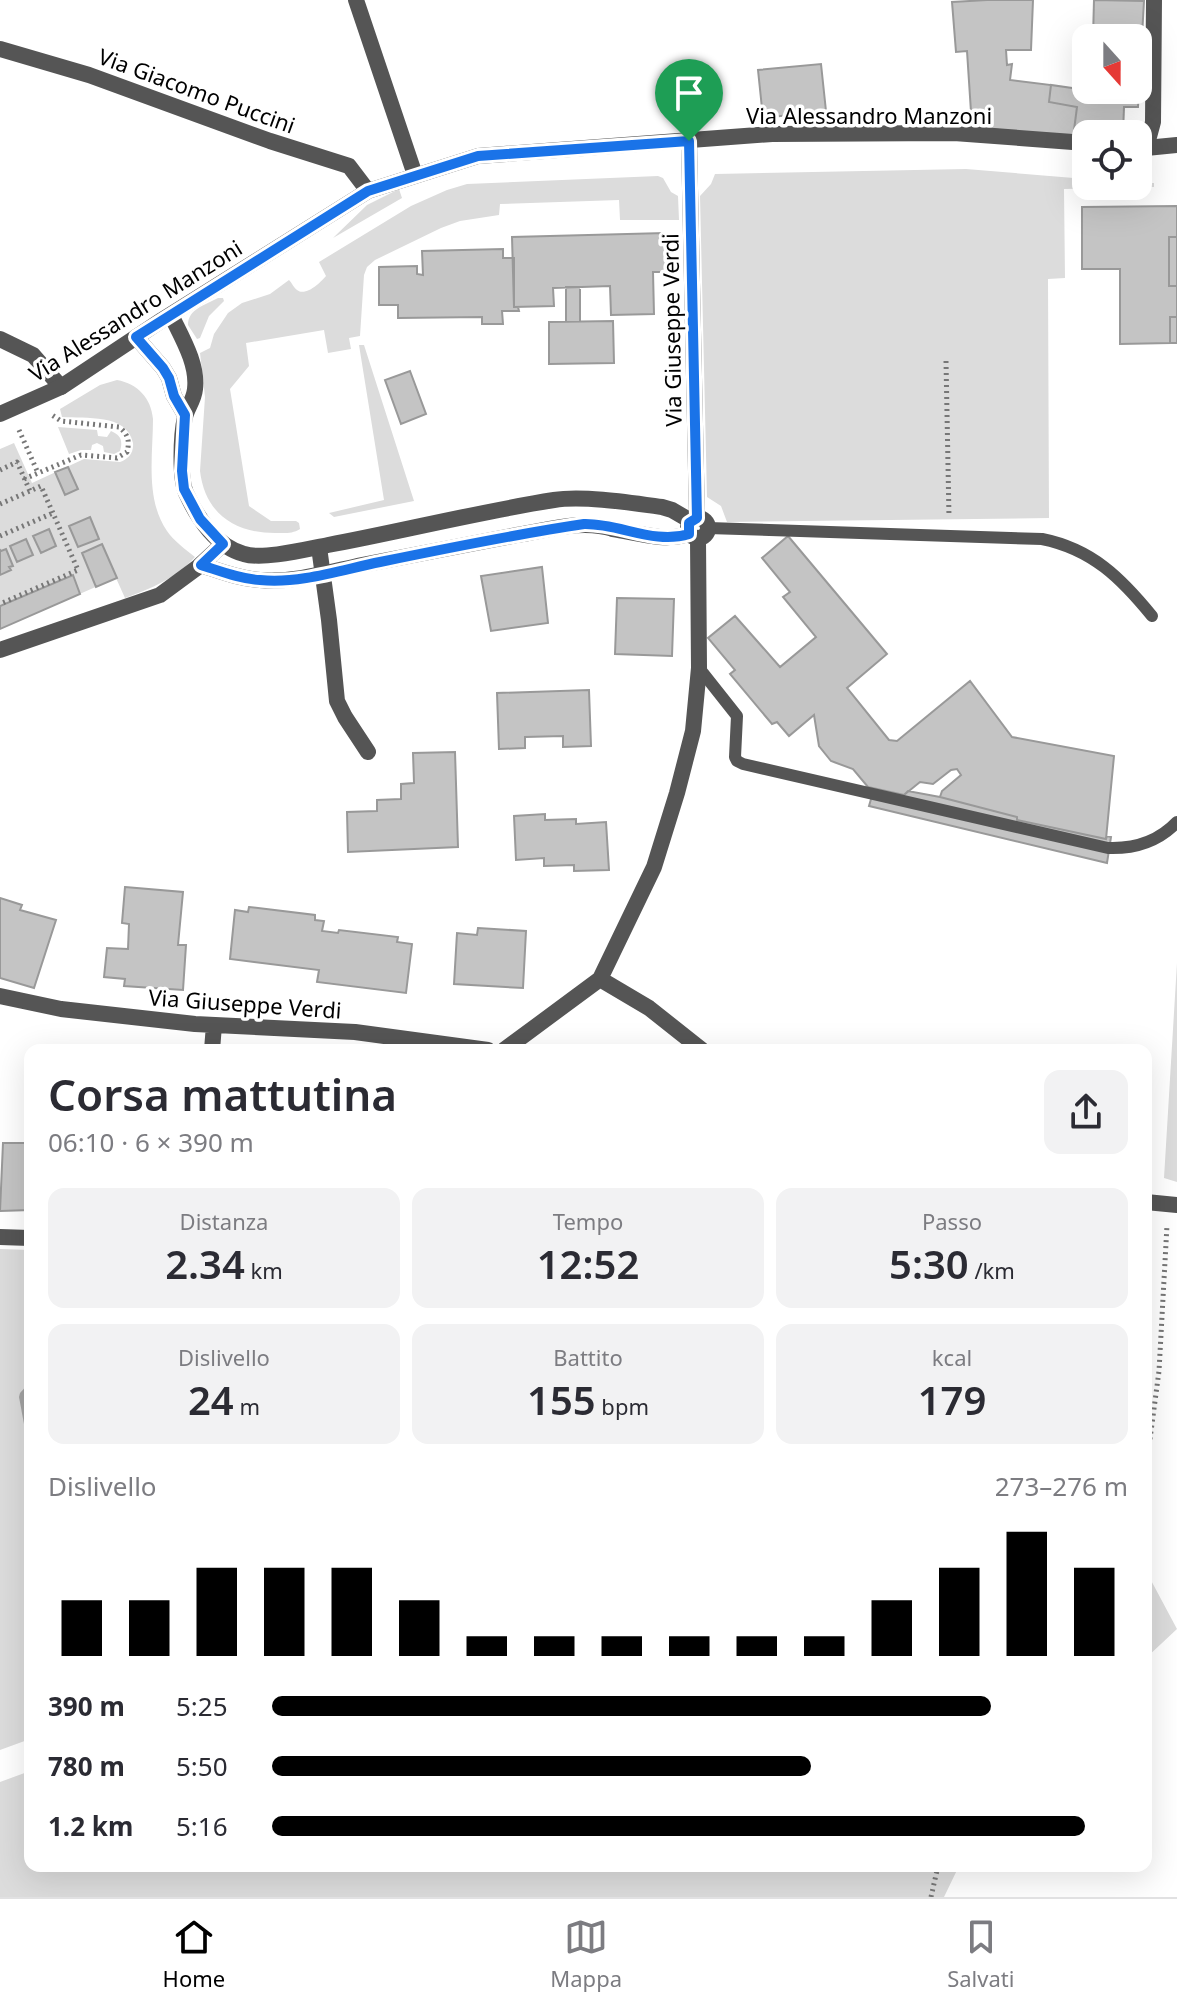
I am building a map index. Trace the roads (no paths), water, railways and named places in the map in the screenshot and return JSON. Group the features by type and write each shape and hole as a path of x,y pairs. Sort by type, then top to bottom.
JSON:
{"street":[{"path":"356,0 415,175"},
{"path":"1152,124 1154,0"},
{"name":"Via Giacomo Puccini","path":"0,49 89,75 270,141 349,166 368,191"},
{"name":"Via Alessandro Manzoni","path":"5,411 61,387 368,191 478,156 772,134 954,133 1072,142"},
{"name":"Via Giuseppe Verdi","path":"512,1044 600,979 654,867 693,731 699,668 689,141"},
{"path":"1152,146 1177,145"},
{"path":"171,315 187,350 195,378 194,395 185,415 184,489 200,519 223,544 242,554 251,556 319,547 567,498 662,507 672,510 697,528 679,537 663,538 593,524 561,527 304,578 261,581 201,565"},
{"path":"136,337 163,368 185,415"},
{"path":"0,339 33,355 61,387"},
{"path":"0,650 160,595 201,565 223,544"},
{"path":"319,547 337,701 368,752"},
{"path":"600,979 649,1008 694,1044"},
{"name":"Via Giuseppe Verdi","path":"0,996 61,1009 214,1025 355,1032 444,1044"},
{"path":"212,1044 214,1025"},
{"path":"1152,1202 1173,1204"},
{"path":"0,1237 24,1238"}],"lane":[{"path":"697,528 1042,539 1080,551 1103,564 1152,616"},
{"path":"699,668 737,716 735,757 743,764 1108,848 1126,849 1148,843 1168,832 1177,822"}]}
